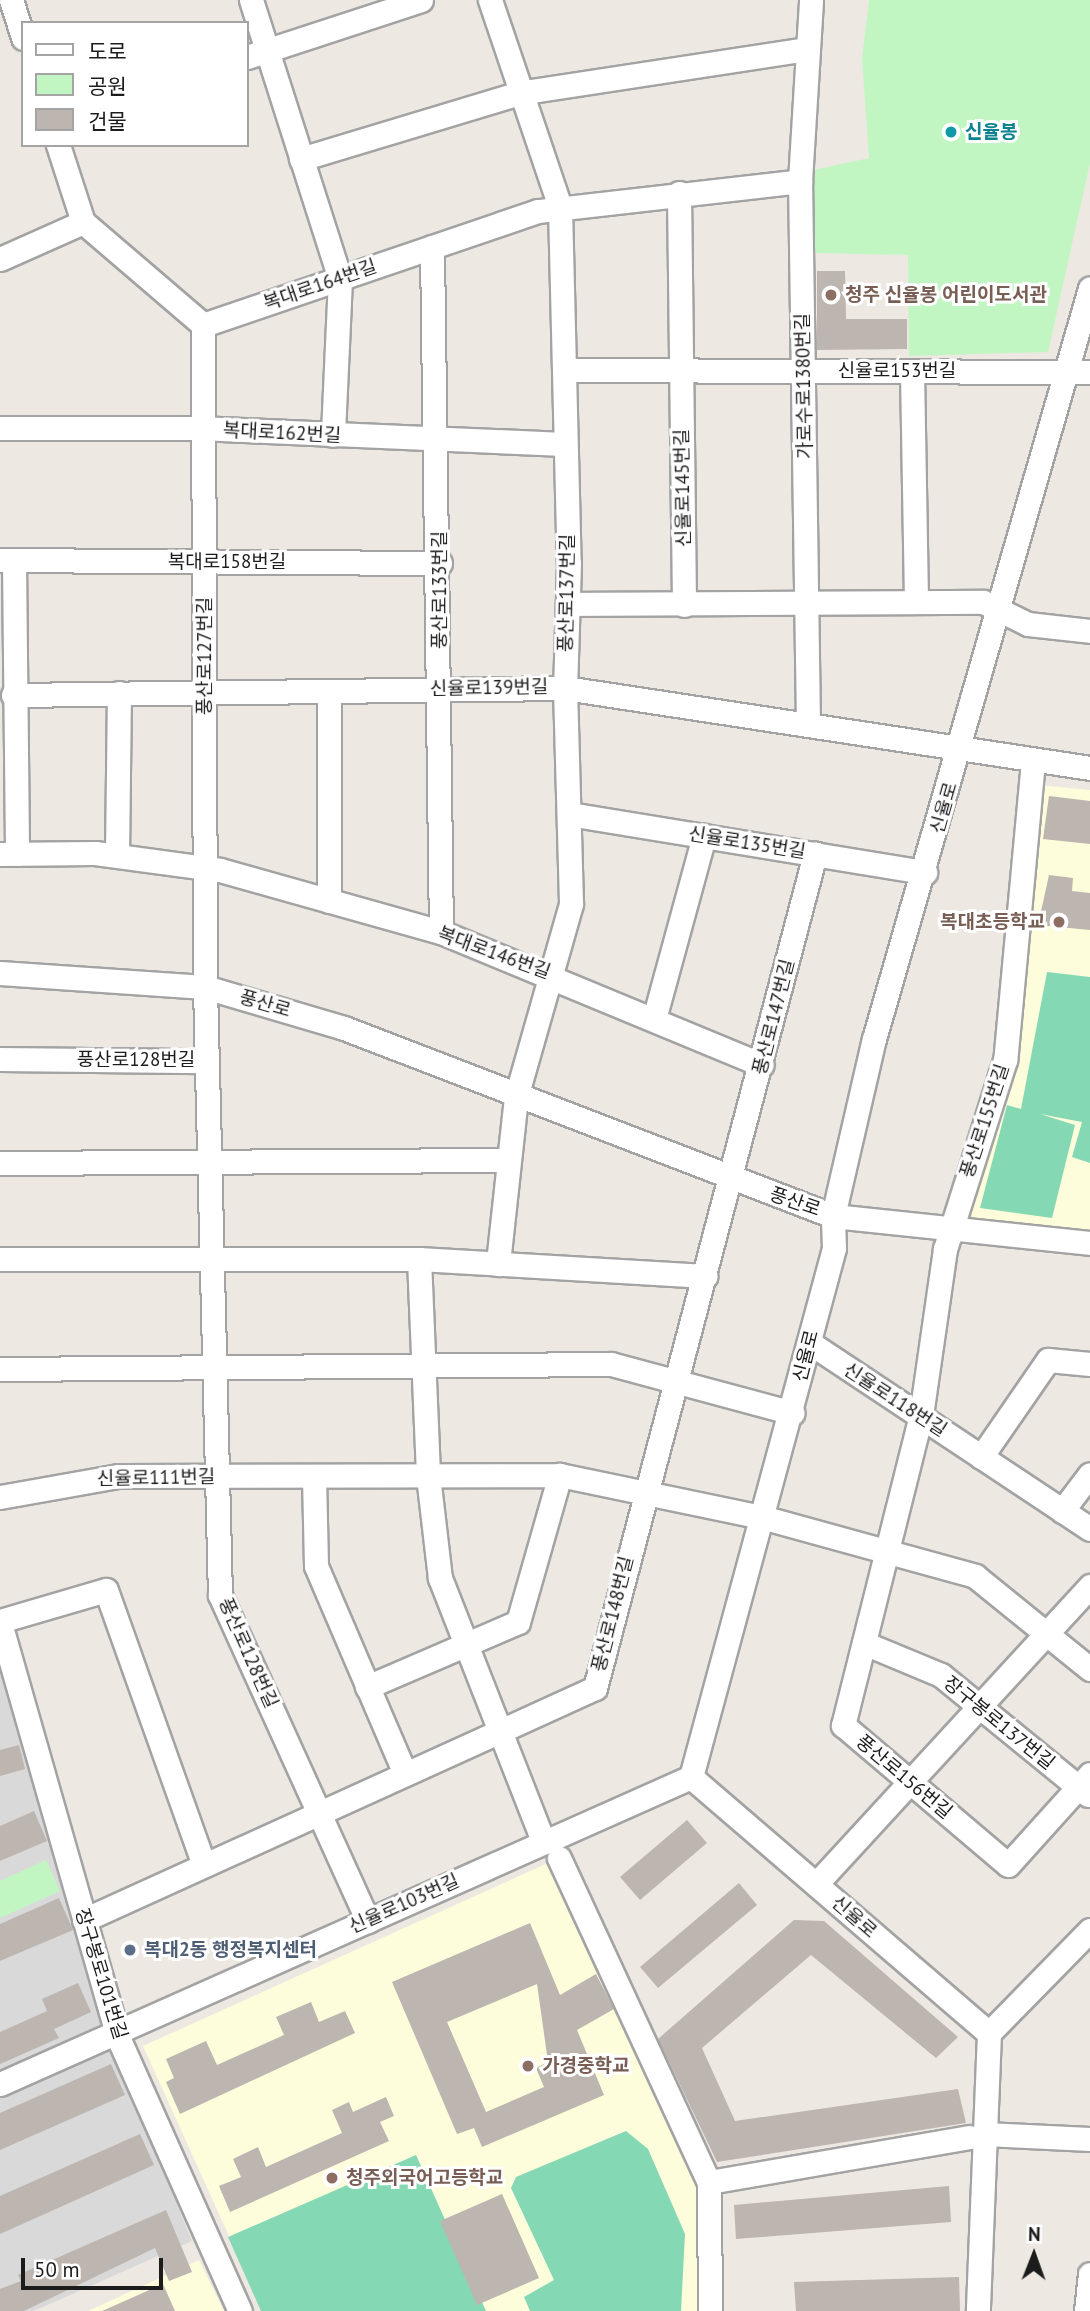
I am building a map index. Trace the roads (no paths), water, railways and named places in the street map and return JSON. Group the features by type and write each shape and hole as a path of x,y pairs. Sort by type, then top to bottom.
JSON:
{"street":[{"path":"11,0 21,32"},
{"path":"251,0 257,54 301,159 340,279 332,435"},
{"path":"257,54 421,0"},
{"name":"풍산로137번길","path":"490,0 559,206 566,370 564,444 568,604 565,688 571,904 516,1097"},
{"name":"가로수로1380번길","path":"808,724 809,605 800,181 811,0"},
{"path":"301,159 519,93 808,49"},
{"path":"59,147 83,222 203,325"},
{"name":"복대로164번길","path":"203,325 559,206 800,181"},
{"path":"679,193 681,370"},
{"path":"0,259 83,222"},
{"name":"풍산로133번길","path":"432,247 439,442 441,932"},
{"name":"신율로","path":"989,2033 691,1777 765,1518 834,1248 833,1216 874,1039 1002,608 1080,372 1090,288"},
{"name":"풍산로127번길","path":"203,325 204,692 208,868 205,987"},
{"name":"신율로153번길","path":"566,370 1080,372"},
{"name":"신율로145번길","path":"681,370 684,605"},
{"path":"912,371 916,602"},
{"name":"복대로162번길","path":"0,428 203,428 439,442 564,444"},
{"name":"복대로158번길","path":"13,695 7,561 440,563"},
{"path":"568,604 809,605 983,602 1002,608 1028,624 1090,631"},
{"name":"신율로139번길","path":"13,695 565,688 808,724 959,753 1090,768"},
{"path":"329,691 330,901"},
{"path":"117,855 119,693"},
{"name":"복대로146번길","path":"13,695 8,854 117,855 208,868 441,932 550,973 762,1065"},
{"name":"풍산로155번길","path":"951,1228 1005,1060 1033,761"},
{"name":"신율로135번길","path":"569,814 925,872"},
{"path":"654,1019 704,836"},
{"name":"풍산로147번길","path":"733,1181 815,855"},
{"name":"풍산로","path":"0,973 205,987 344,1028 733,1181 833,1216 1090,1244"},
{"name":"풍산로128번길","path":"205,987 220,1595 368,1921"},
{"name":"풍산로128번길","path":"0,1059 207,1061"},
{"path":"498,1264 516,1097"},
{"path":"0,1163 209,1159 508,1160"},
{"name":"풍산로148번길","path":"84,1920 595,1688 644,1489 733,1181"},
{"name":"풍산로156번길","path":"951,1228 921,1415 843,1725 1007,1865 1086,1785"},
{"path":"0,1259 212,1256 419,1259 705,1276"},
{"path":"419,1259 426,1363 428,1476 440,1578 497,1732 709,2182 710,2311"},
{"name":"신율로118번길","path":"810,1343 1090,1530"},
{"path":"981,1457 1048,1360 1090,1364"},
{"path":"0,1369 214,1364 611,1364 792,1413"},
{"path":"1062,1511 1090,1474"},
{"path":"367,1687 518,1622 560,1475"},
{"name":"신율로111번길","path":"0,1497 118,1476 560,1475 644,1489 887,1550"},
{"path":"314,1477 316,1566 405,1774"},
{"path":"887,1550 975,1576 1090,1669"},
{"path":"816,1884 1090,1586"},
{"name":"장구봉로101번길","path":"204,1865 106,1590 0,1622 116,2030 240,2311"},
{"name":"장구봉로137번길","path":"864,1643 941,1675 1086,1785"},
{"name":"신율로103번길","path":"0,2084 116,2030 368,1921 551,1850 691,1777"},
{"path":"978,2311 977,2135 989,2033 1090,1930"},
{"path":"709,2182 977,2135 1090,2140"},
{"path":"1086,2311 1090,2274"}],"place":[{"name":"신율봉","path":"951,132"},
{"name":"청주 신율봉 어린이도서관","path":"831,295"},
{"name":"복대초등학교","path":"1059,922"},
{"name":"복대2동 행정복지센터","path":"130,1950"},
{"name":"가경중학교","path":"528,2066"},
{"name":"청주외국어고등학교","path":"332,2178"}]}
